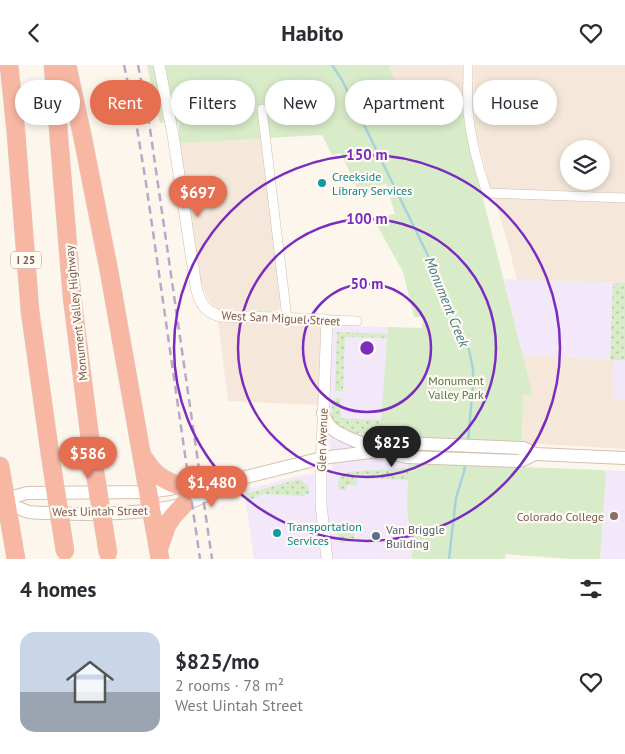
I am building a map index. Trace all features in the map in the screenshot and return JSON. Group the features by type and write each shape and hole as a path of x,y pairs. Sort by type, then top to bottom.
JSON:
{"highway":[{"name":"I 25","path":"9,65 30,311 66,555"},
{"name":"Monument Valley Highway","path":"53,65 72,297 92,454 108,556"},
{"path":"67,65 84,139 109,271 159,555"},
{"path":"141,451 157,476 183,495 173,517 167,525 159,555"},
{"path":"0,465 3,502 15,559"},
{"path":"0,539 15,559"}],"main road":[{"path":"324,413 327,423 334,430 342,435 383,450"},
{"name":"West Uintah Street","path":"3,502 27,493 170,489 183,495 204,497 215,489 218,484 322,458 383,450 395,445 408,443 507,447 524,449 535,455"},
{"name":"West Uintah Street","path":"383,450 407,457 507,461 523,460 535,455 625,458"},
{"name":"West Uintah Street","path":"3,502 29,512 78,514 128,513 151,511 183,495"}],"street":[{"name":"West San Miguel Street","path":"159,65 173,135 196,287 201,303 212,314 220,316 357,321"},
{"path":"468,65 468,111 471,133 487,193 625,198"},
{"path":"262,109 287,318"},
{"name":"Glen Avenue","path":"327,320 321,505 327,559"}],"shaded area":[{"path":"389,65 464,65 464,113 463,80 394,80"},
{"path":"473,65 625,65 625,283 517,280 506,236 490,186 475,125 557,125 557,80 473,80"},
{"path":"262,137 281,308 274,312 220,309 214,307 210,302 199,276 179,143"},
{"path":"504,279 625,283 625,399 613,398 614,360 523,355"},
{"path":"219,320 318,325 321,329 319,405 228,401"},
{"path":"336,326 388,327 380,434 409,436 407,508 412,559 254,559 244,490 332,470 328,422 333,328"},
{"path":"523,355 614,360 613,398 625,399 625,449 523,443 523,395 533,395"},
{"name":"Colorado College","path":"603,470 625,471 625,559 600,559 606,473"}],"green space":[{"name":"Monument Valley Park","path":"147,65 389,65 394,80 345,80 345,125 463,125 464,113 465,128 533,395 523,395 522,467 603,470 606,473 600,559 571,559 506,554 505,559 412,559 407,508 409,436 380,434 388,327 422,328 423,317 414,317 403,272 373,218 395,214 386,184 358,190 341,153 332,155 322,135 179,143 179,125 255,125 255,80 171,80 171,122 161,123 161,80 150,80"},
{"path":"613,283 625,283 625,360 610,360"},
{"path":"337,332 387,334 387,338 345,337 343,391 335,391"},
{"path":"334,398 341,398 341,418 381,420 380,434 348,433 332,422 332,403"},
{"path":"408,468 408,480 357,478 356,485 347,485 346,490 339,490 338,483 340,477 349,472"},
{"path":"299,479 308,486 309,493 303,496 264,494 246,502 245,494"},
{"path":"355,524 354,539 345,539 345,543 338,542 337,525"}],"waterway":[{"name":"Monument Creek","path":"332,65 342,80 442,284 469,350 473,369 473,384 468,441"},
{"name":"Monument Creek","path":"449,559 456,498 465,464"}],"railway":[{"path":"124,65 146,183 200,559"},
{"path":"138,65 148,115 212,559"}],"place":[{"name":"Creekside Library Services","path":"322,183"},
{"name":"Colorado College","path":"614,516"},
{"name":"Transportation Services","path":"277,533"},
{"name":"Van Briggle Building","path":"376,536"}]}
